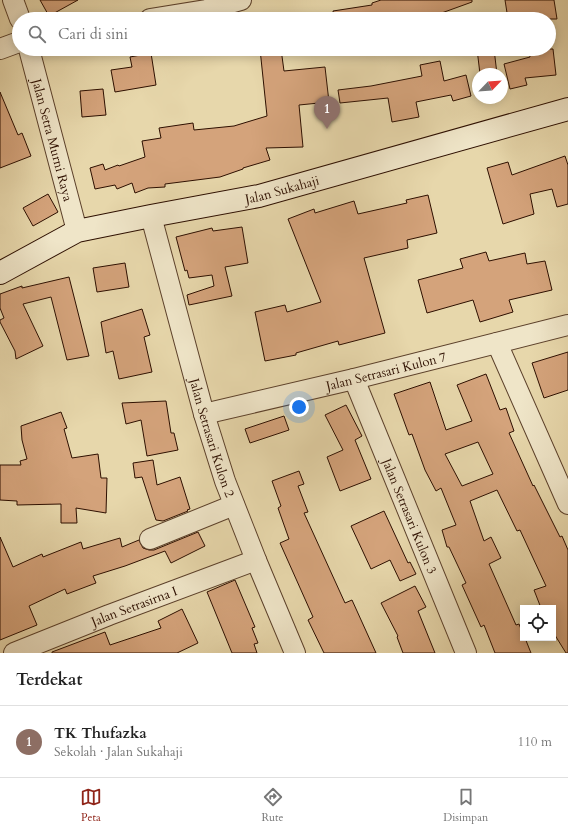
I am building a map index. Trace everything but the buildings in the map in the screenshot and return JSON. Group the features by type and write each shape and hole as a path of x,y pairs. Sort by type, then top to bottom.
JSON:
{"street":[{"path":"13,0 17,12"},
{"path":"181,12 241,0"},
{"path":"0,49 12,45"},
{"name":"Jalan Setra Murni Raya","path":"31,56 77,231"},
{"name":"Jalan Sukahaji","path":"0,273 77,231 259,196 568,109"},
{"name":"Jalan Setrasari Kulon 2","path":"151,216 204,414 225,481 295,653"},
{"name":"Jalan Setrasari Kulon 7","path":"204,414 354,379 568,325"},
{"path":"497,342 568,504"},
{"name":"Jalan Setrasari Kulon 3","path":"354,379 466,653"},
{"path":"150,539 234,505"},
{"name":"Jalan Setrasirna I","path":"14,653 256,560"}],"place":[{"name":"TK Thufazka","path":"327,129"}]}
